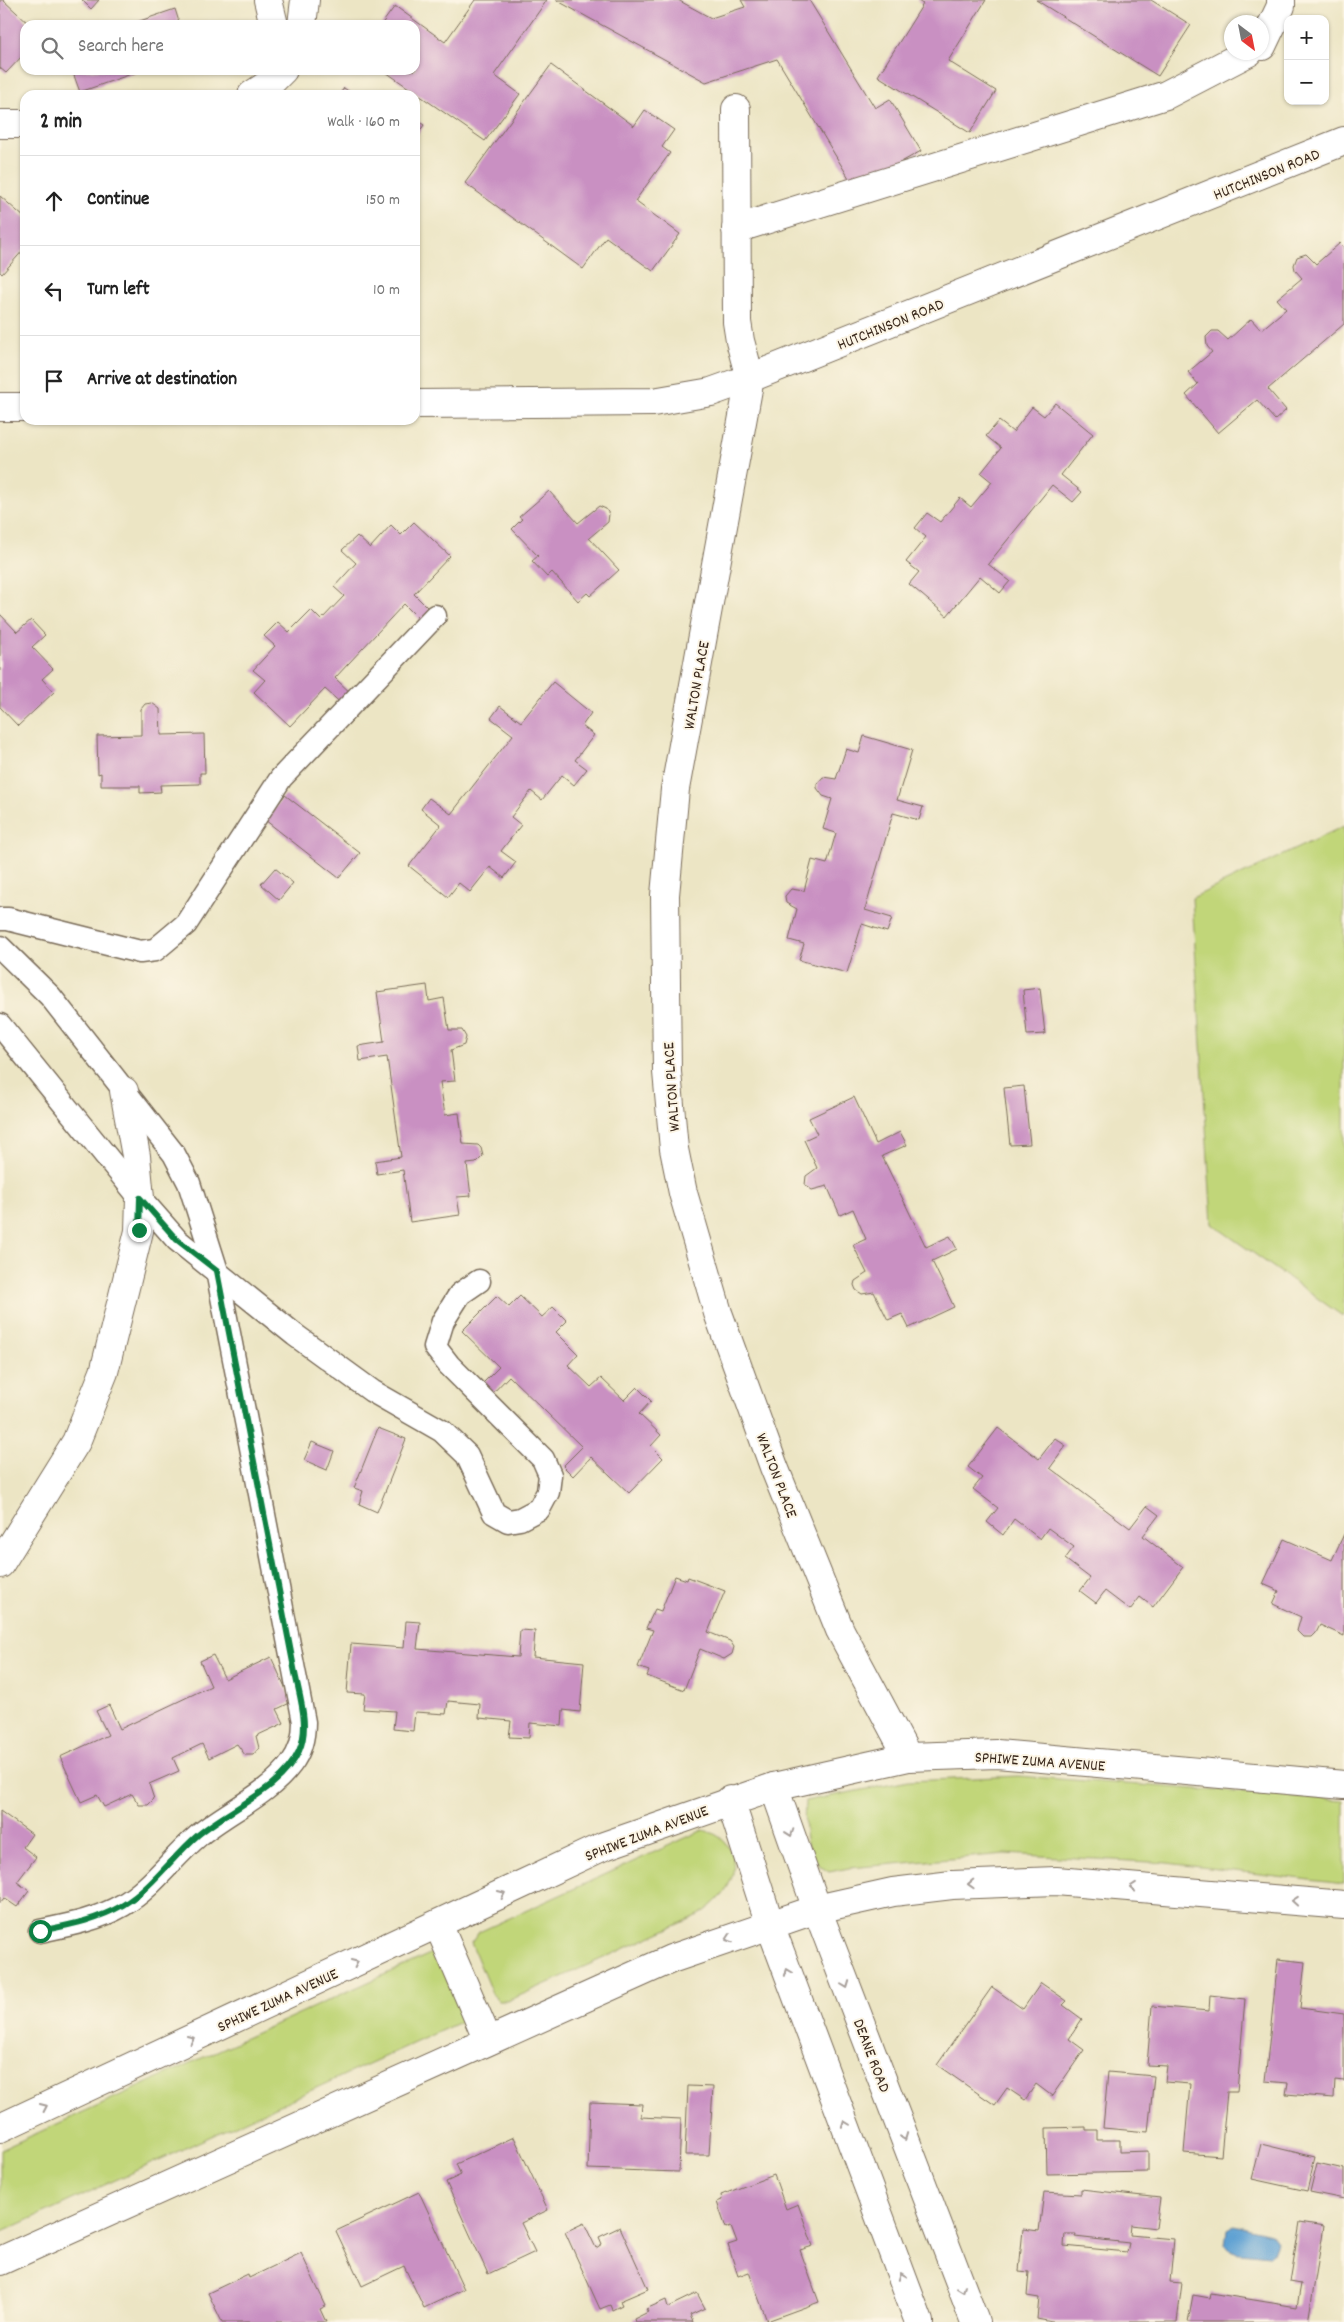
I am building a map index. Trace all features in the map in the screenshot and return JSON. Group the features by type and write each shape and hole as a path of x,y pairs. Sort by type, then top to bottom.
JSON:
{"street":[{"path":"268,0 273,20"},
{"path":"303,20 305,0"},
{"path":"1269,31 1281,6 1281,0"},
{"path":"736,229 1166,94 1233,60"},
{"path":"258,90 275,75"},
{"path":"736,109 737,322 750,378"},
{"path":"0,124 20,124"},
{"name":"HUTCHINSON ROAD","path":"420,404 653,402 711,392 1344,142"},
{"name":"WALTON PLACE","path":"750,378 675,789 665,895 667,1072 674,1149 683,1193 718,1313 774,1467 840,1630 908,1757"},
{"path":"0,407 20,407"},
{"path":"0,1564 76,1442 104,1372 139,1230 140,1198 136,1156 124,1091"},
{"name":"SPHIWE ZUMA AVENUE","path":"0,2128 604,1846 730,1800 774,1787 908,1757 997,1754 1344,1785"},
{"name":"DEANE ROAD","path":"774,1787 817,1908 975,2322"},
{"path":"730,1800 770,1925 920,2322"},
{"path":"0,2261 671,1959 817,1908 893,1892 942,1886 1056,1881 1344,1905"},
{"path":"438,1924 488,2041"}],"lane":[{"path":"0,919 8,919 140,952 155,950 186,924 281,778 435,616"},
{"path":"0,947 50,996 174,1154 189,1183 217,1271 304,1722 304,1739 291,1764 275,1782 200,1834 178,1853 141,1893 105,1914 73,1925 40,1931"},
{"path":"0,1025 140,1198 177,1240 295,1336 372,1391 442,1431 467,1455 494,1513 508,1521 520,1519 539,1509 548,1492 550,1475 544,1459 449,1364 435,1347 443,1321 460,1294 479,1281"}],"green space":[{"path":"1344,826 1344,1317 1212,1224 1192,898"},
{"path":"1018,1776 1344,1800 1344,1884 1167,1863 1005,1854 849,1868 829,1872 816,1863 809,1849 805,1825 805,1801 909,1781"},
{"path":"703,1830 715,1834 722,1839 728,1846 733,1860 731,1879 727,1887 722,1895 707,1909 699,1915 508,2001 499,2001 492,1994 471,1943 479,1932"},
{"path":"432,1953 438,1956 464,2017 460,2022 0,2233 0,2150"}],"water":[{"path":"1234,2225 1271,2234 1276,2241 1269,2256 1231,2252 1225,2245 1227,2229"}],"building":[{"path":"0,0 3,0 25,20 20,20 20,58 6,73 0,68"},
{"path":"82,0 99,0 91,9"},
{"path":"475,0 547,0 494,75 520,94 485,141 420,96 420,90 412,90 390,75 420,75 420,24 445,42"},
{"path":"556,0 678,0 711,18 745,7 741,0 809,0 875,108 890,99 921,151 855,188 777,59 706,82"},
{"path":"916,0 986,0 948,61 996,91 970,133 878,76 923,4"},
{"path":"1036,0 1151,0 1191,25 1158,76"},
{"path":"395,6 414,20 385,20"},
{"path":"175,9 178,20 143,20"},
{"path":"551,65 634,126 645,110 674,130 662,147 670,153 635,201 680,234 653,271 606,237 583,269 465,183"},
{"path":"74,75 129,75 86,90 79,90"},
{"path":"420,122 424,125 420,131"},
{"path":"0,196 20,214 20,254 2,274 0,272"},
{"path":"1340,243 1344,248 1344,324 1268,389 1286,410 1275,420 1257,400 1218,433 1186,395 1198,384 1188,372 1212,352 1207,346 1206,337 1212,331 1218,331 1228,340 1251,319 1261,330 1286,309 1277,299 1302,278 1295,270 1294,265 1297,257 1306,254 1316,264"},
{"path":"1055,403 1093,434 1061,475 1082,492 1073,502 1052,485 988,564 1010,581 1000,593 980,576 947,616 909,584 919,572 906,562 926,537 915,528 927,513 940,522 960,498 971,507 992,482 981,473 1001,448 986,436 999,421 1013,432 1032,407 1044,416"},
{"path":"549,491 578,523 599,506 606,509 609,514 608,522 589,538 619,570 590,596 587,593 578,601 552,572 547,577 532,561 538,556 512,529 522,519 519,517"},
{"path":"414,522 450,556 414,594 433,613 423,623 404,604 335,678 355,697 345,707 325,689 290,726 254,692 265,680 253,670 275,646 264,636 278,622 289,632 311,610 321,620 344,596 334,587 356,563 342,550 357,536 370,548 391,525 401,535"},
{"path":"0,614 17,632 31,620 45,635 32,647 53,669 42,679 54,692 18,726 0,707"},
{"path":"553,682 591,713 582,726 594,735 575,760 587,769 574,785 562,775 542,800 531,791 511,817 521,825 501,851 516,862 504,878 490,867 470,892 459,883 448,897 409,866 441,825 421,809 429,798 451,814 513,735 491,718 500,706 521,722"},
{"path":"152,703 160,709 161,735 204,734 205,773 200,773 200,784 160,785 161,792 140,793 140,786 101,786 101,773 98,774 97,736 141,735 141,709 145,704"},
{"path":"864,736 912,750 897,800 923,807 919,820 893,813 865,910 892,918 887,932 862,924 847,973 799,960 804,944 789,940 797,909 786,903 785,896 791,889 804,891 812,860 827,864 836,833 823,829 832,799 823,796 817,788 817,784 823,777 836,779 846,749 859,753"},
{"path":"285,795 360,853 339,878 265,820"},
{"path":"275,868 293,883 279,900 261,884"},
{"path":"427,985 429,1001 444,998 449,1030 462,1030 466,1037 464,1045 451,1050 455,1081 440,1082 445,1115 459,1113 463,1144 478,1145 483,1156 476,1163 467,1164 471,1196 457,1197 460,1215 410,1222 403,1170 377,1174 375,1161 401,1157 387,1057 360,1061 358,1046 384,1042 377,992"},
{"path":"1040,988 1045,1034 1027,1035 1023,990"},
{"path":"1024,1086 1030,1144 1010,1145 1004,1088"},
{"path":"854,1097 876,1144 900,1132 907,1145 882,1156 926,1247 950,1236 957,1249 932,1261 954,1307 909,1328 902,1314 888,1320 874,1292 862,1294 856,1290 855,1281 867,1273 853,1245 866,1239 853,1209 840,1215 827,1186 812,1190 805,1185 806,1176 817,1168 804,1140 817,1134 809,1118"},
{"path":"497,1296 509,1307 520,1296 542,1317 553,1307 567,1321 556,1332 578,1354 568,1365 591,1387 601,1378 624,1400 637,1387 651,1401 639,1414 661,1435 651,1446 663,1458 629,1493 591,1457 573,1476 563,1466 582,1447 509,1376 490,1396 480,1386 499,1367 462,1331"},
{"path":"378,1428 406,1439 377,1512 359,1504 363,1491 354,1488"},
{"path":"998,1428 1039,1459 1055,1438 1066,1446 1050,1468 1130,1528 1147,1506 1159,1515 1143,1536 1183,1567 1153,1607 1140,1597 1130,1610 1105,1591 1096,1603 1080,1591 1090,1578 1065,1559 1074,1547 1048,1528 1040,1539 1014,1519 1003,1535 987,1522 998,1508 973,1489 982,1478 968,1467"},
{"path":"312,1442 334,1451 327,1470 304,1460"},
{"path":"1344,1534 1344,1636 1320,1625 1312,1637 1303,1637 1297,1631 1301,1617 1273,1604 1279,1591 1263,1584 1284,1539 1332,1560"},
{"path":"675,1576 687,1580 688,1577 725,1591 708,1632 730,1641 734,1647 732,1654 724,1659 700,1649 684,1690 647,1676 649,1671 638,1667 653,1630 646,1628 655,1609 661,1611"},
{"path":"406,1621 420,1622 417,1649 518,1657 520,1630 535,1631 533,1657 584,1662 580,1712 563,1710 562,1726 530,1723 529,1738 509,1737 511,1721 479,1718 480,1704 448,1701 446,1714 415,1712 413,1731 393,1729 395,1711 363,1709 365,1694 347,1693 351,1644 404,1648"},
{"path":"213,1655 225,1679 271,1657 292,1702 277,1709 284,1723 256,1736 259,1748 253,1755 245,1755 237,1744 209,1758 202,1744 173,1758 179,1771 149,1784 154,1799 148,1805 139,1805 132,1794 104,1807 97,1795 81,1802 60,1757 108,1735 96,1711 109,1705 120,1729 211,1686 200,1661"},
{"path":"0,1811 32,1834 23,1847 36,1857 17,1882 29,1891 17,1907 4,1898 0,1903"},
{"path":"1278,1959 1305,1962 1300,2008 1344,2014 1344,2081 1335,2080 1334,2098 1286,2094 1288,2083 1265,2081"},
{"path":"1041,1983 1067,2001 1063,2005 1082,2019 1069,2039 1084,2050 1052,2096 1036,2084 1025,2100 1007,2088 995,2105 937,2065 992,1987 1023,2009"},
{"path":"1210,1995 1245,1999 1237,2092 1227,2092 1221,2156 1184,2153 1190,2084 1165,2082 1167,2066 1147,2065 1152,2006 1209,2011"},
{"path":"1108,2072 1154,2076 1148,2132 1103,2128"},
{"path":"688,2086 713,2087 709,2155 685,2155"},
{"path":"590,2102 642,2104 641,2117 681,2119 679,2172 588,2169"},
{"path":"1086,2127 1086,2130 1097,2130 1097,2140 1120,2140 1120,2152 1148,2151 1148,2172 1047,2174 1046,2128"},
{"path":"514,2137 548,2210 521,2223 535,2252 488,2274 446,2182 461,2175 456,2164"},
{"path":"1261,2144 1315,2157 1307,2191 1252,2179"},
{"path":"1317,2163 1344,2169 1344,2199 1310,2192"},
{"path":"774,2175 786,2209 798,2204 813,2246 800,2250 819,2302 767,2321 749,2272 738,2276 728,2245 737,2242 731,2226 726,2228 717,2202 722,2200 721,2195"},
{"path":"1081,2189 1160,2198 1156,2228 1131,2225 1130,2235 1174,2239 1170,2282 1182,2283 1177,2322 1052,2322 1037,2319 1039,2298 1027,2296 1029,2272 1019,2271 1023,2229 1039,2231 1044,2192 1081,2194","holes":["1065,2234 1076,2234 1075,2237 1129,2243 1127,2252 1064,2246"]},
{"path":"419,2192 464,2289 424,2308 404,2266 362,2286 336,2231"},
{"path":"1300,2222 1324,2226 1308,2322 1188,2322 1193,2295 1210,2298 1211,2293 1297,2307 1301,2284 1290,2282"},
{"path":"584,2223 596,2248 602,2244 599,2237 620,2227 648,2289 620,2301 622,2305 612,2310 610,2305 600,2309 565,2232"},
{"path":"301,2253 326,2306 320,2309 326,2322 222,2322 208,2293 248,2274 249,2278"},
{"path":"697,2293 705,2308 690,2315 693,2322 635,2322 634,2319 648,2312 646,2309 666,2300 668,2307"}],"route":[{"path":"40,1931 73,1925 105,1914 141,1893 178,1853 200,1834 275,1782 291,1764 299,1752 304,1739 304,1722 295,1673 217,1271 177,1240 140,1198 139,1230"}]}
